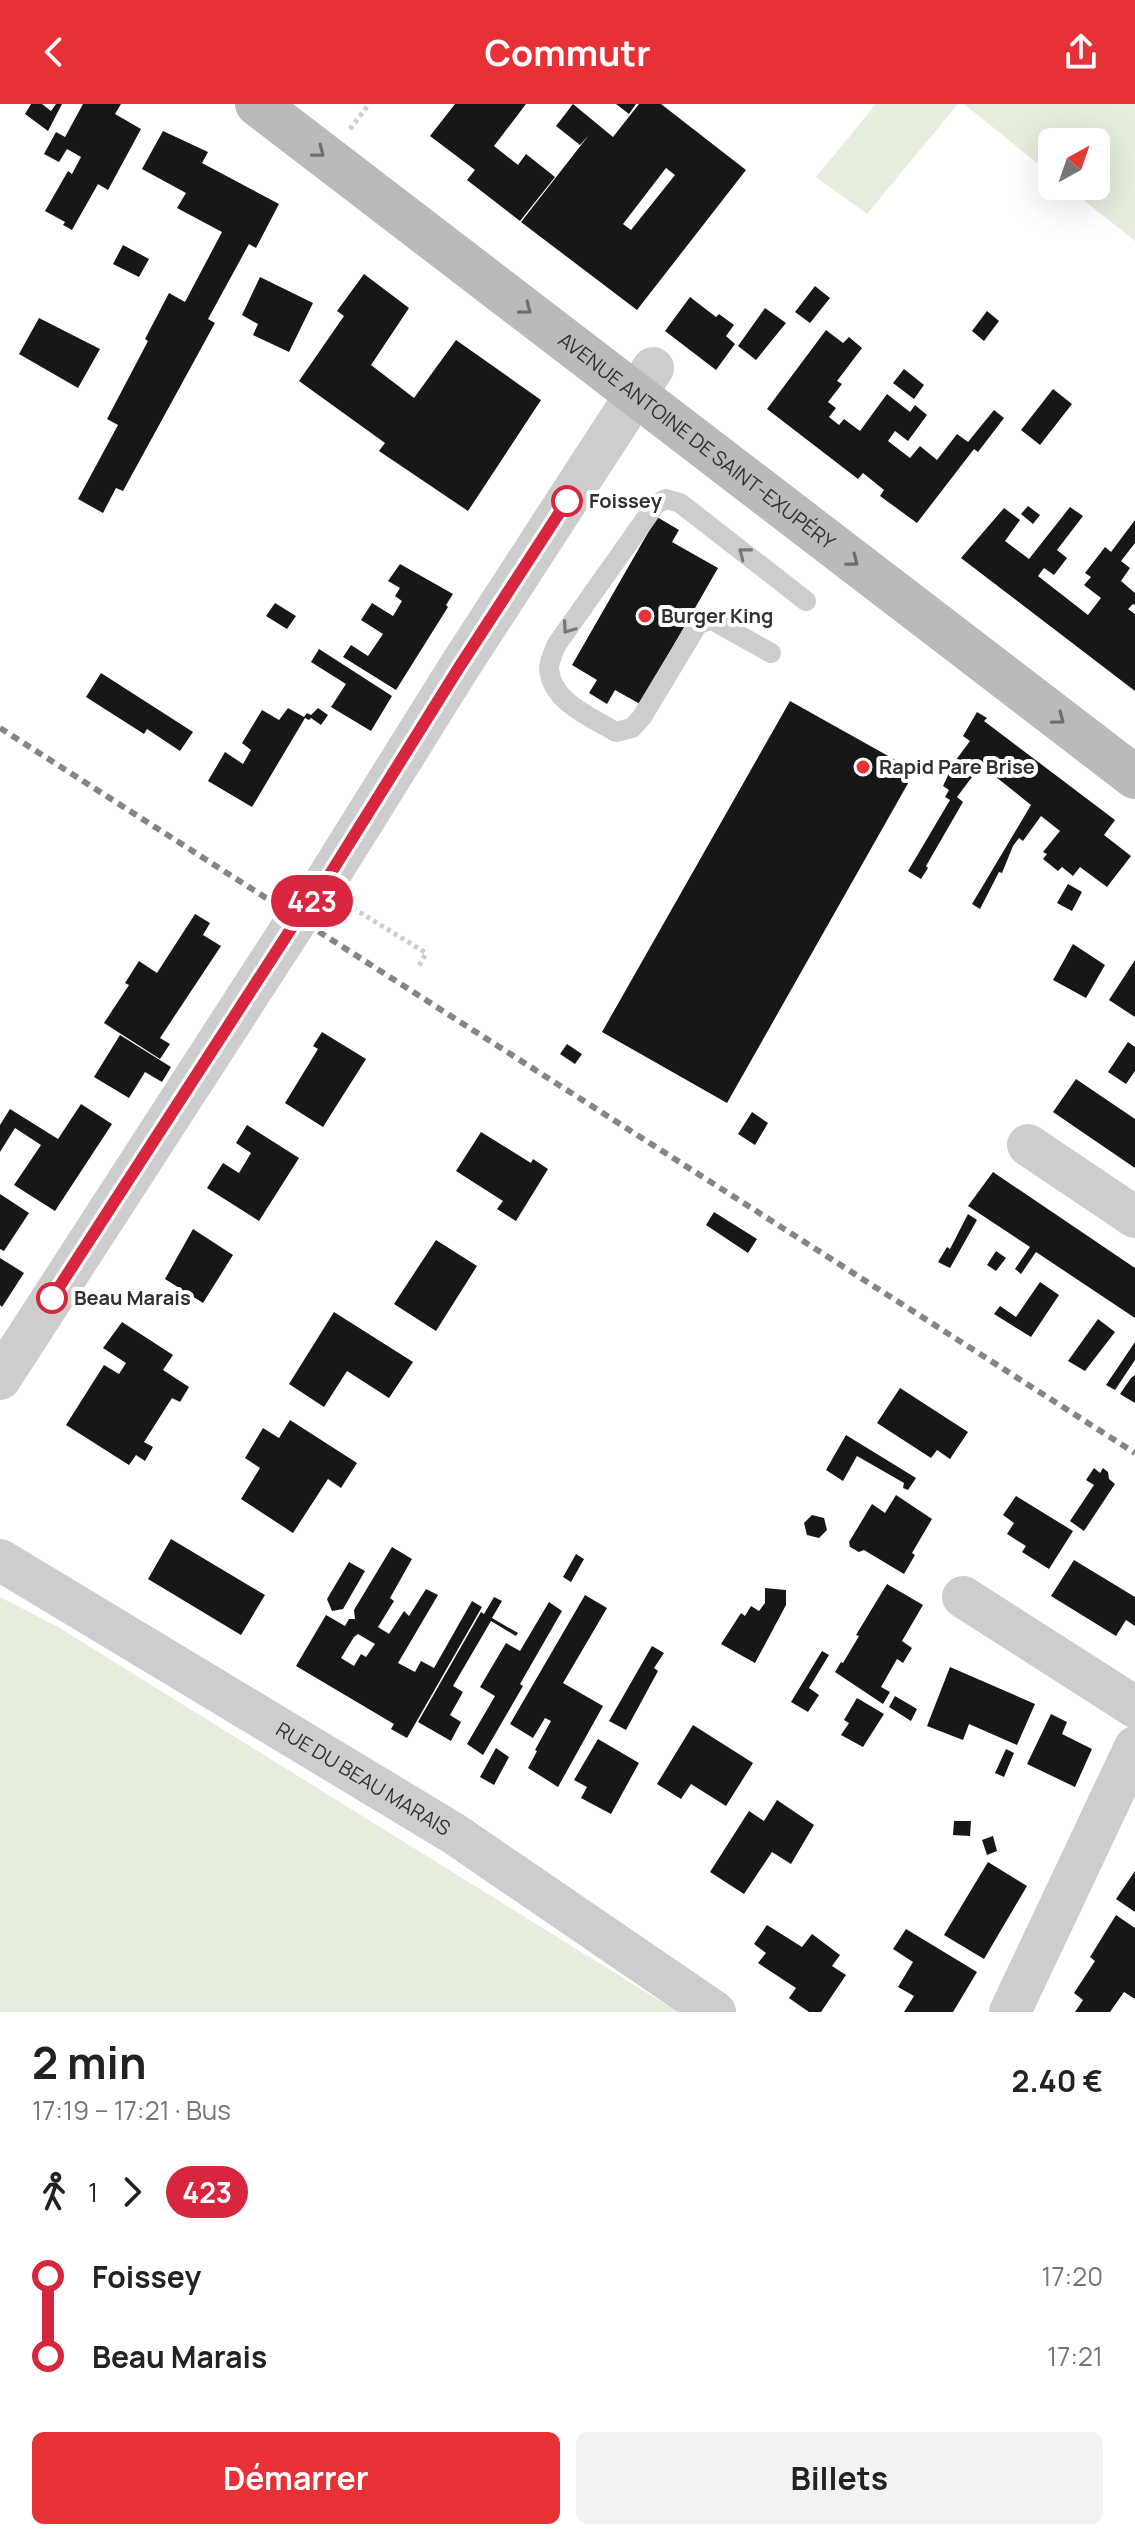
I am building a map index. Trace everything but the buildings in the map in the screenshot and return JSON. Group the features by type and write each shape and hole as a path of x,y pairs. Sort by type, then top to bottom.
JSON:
{"main road":[{"name":"AVENUE ANTOINE DE SAINT-EXUPÉRY","path":"257,104 645,381 1135,741"},
{"name":"AVENUE ANTOINE DE SAINT-EXUPÉRY","path":"306,104 1135,777"}],"street":[{"path":"0,1379 298,918 322,887 458,669 645,381"},
{"path":"1028,1145 1135,1217"},
{"name":"RUE DU BEAU MARAIS","path":"0,1560 453,1833 715,2012"},
{"path":"963,1597 1135,1707"},
{"path":"1010,2012 1135,1747"}],"lane":[{"path":"771,653 712,620 698,624 642,717 632,728 616,732 566,702 555,687 549,667 557,644 575,618 656,504 666,499 680,503 806,601"}],"path":[{"path":"322,887 426,953 418,968"}],"green space":[{"path":"876,104 958,104 867,214 816,177"},
{"path":"964,104 1135,104 1135,241 1084,200 1110,200 1110,128 1038,128 1038,164"},
{"path":"0,1597 58,1627 678,2012 0,2012"}],"railway":[{"path":"0,728 1135,1453"}],"bus line":[{"name":"423","path":"52,1298 298,918 322,887 567,501"}],"place":[{"name":"Foissey","path":"567,501"},
{"name":"Burger King","path":"645,616"},
{"name":"Rapid Pare Brise","path":"863,767"},
{"name":"Beau Marais","path":"52,1298"}]}
